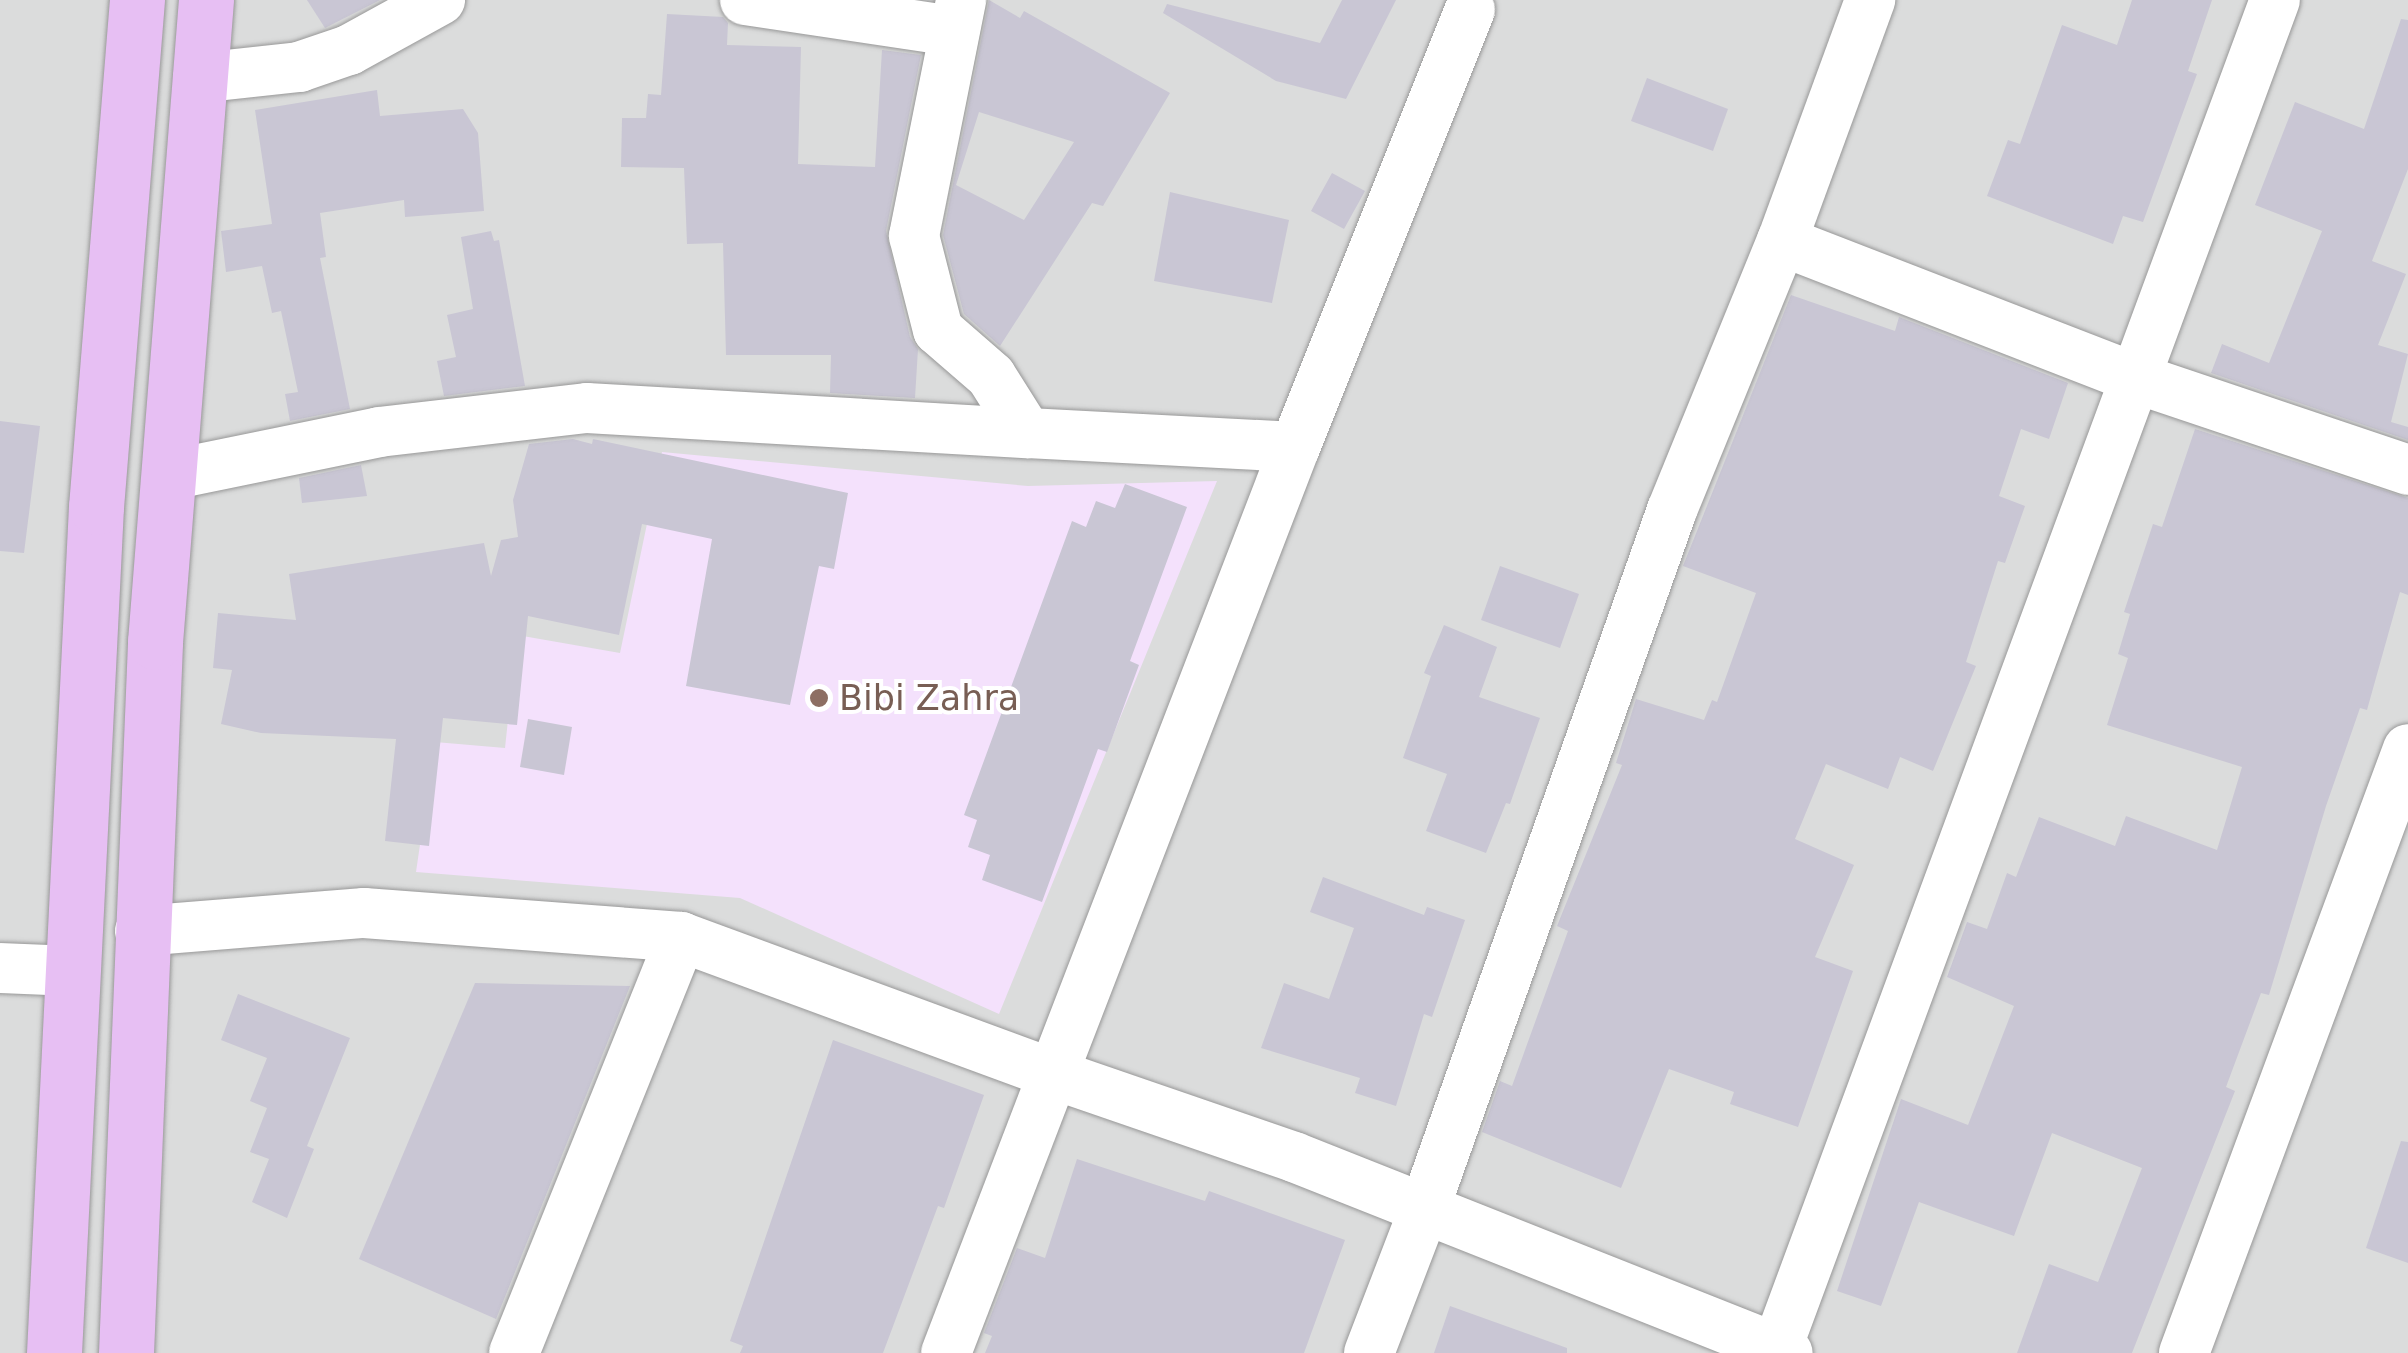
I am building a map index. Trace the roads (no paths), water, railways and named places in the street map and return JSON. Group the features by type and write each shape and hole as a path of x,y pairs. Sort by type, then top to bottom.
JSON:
{"street":[{"path":"54,1353 98,468 137,0"},
{"path":"126,1353 140,931 155,642 206,0"},
{"path":"198,78 299,67 349,50 440,0"},
{"path":"745,0 956,16 914,236 938,330 992,376 1027,434"},
{"path":"1369,1353 1425,1208 1672,510 1782,241 1870,0"},
{"path":"140,931 364,913 681,937 1425,1208 1780,1352 2275,0"},
{"path":"946,1353 1470,10"},
{"path":"1782,241 2138,379 2408,470"},
{"path":"170,476 379,432 588,408 1296,448"},
{"path":"2184,1353 2408,749"},
{"path":"514,1353 681,937"},
{"path":"0,968 72,972"}],"place":[{"name":"Bibi Zahra","path":"819,698"}]}
